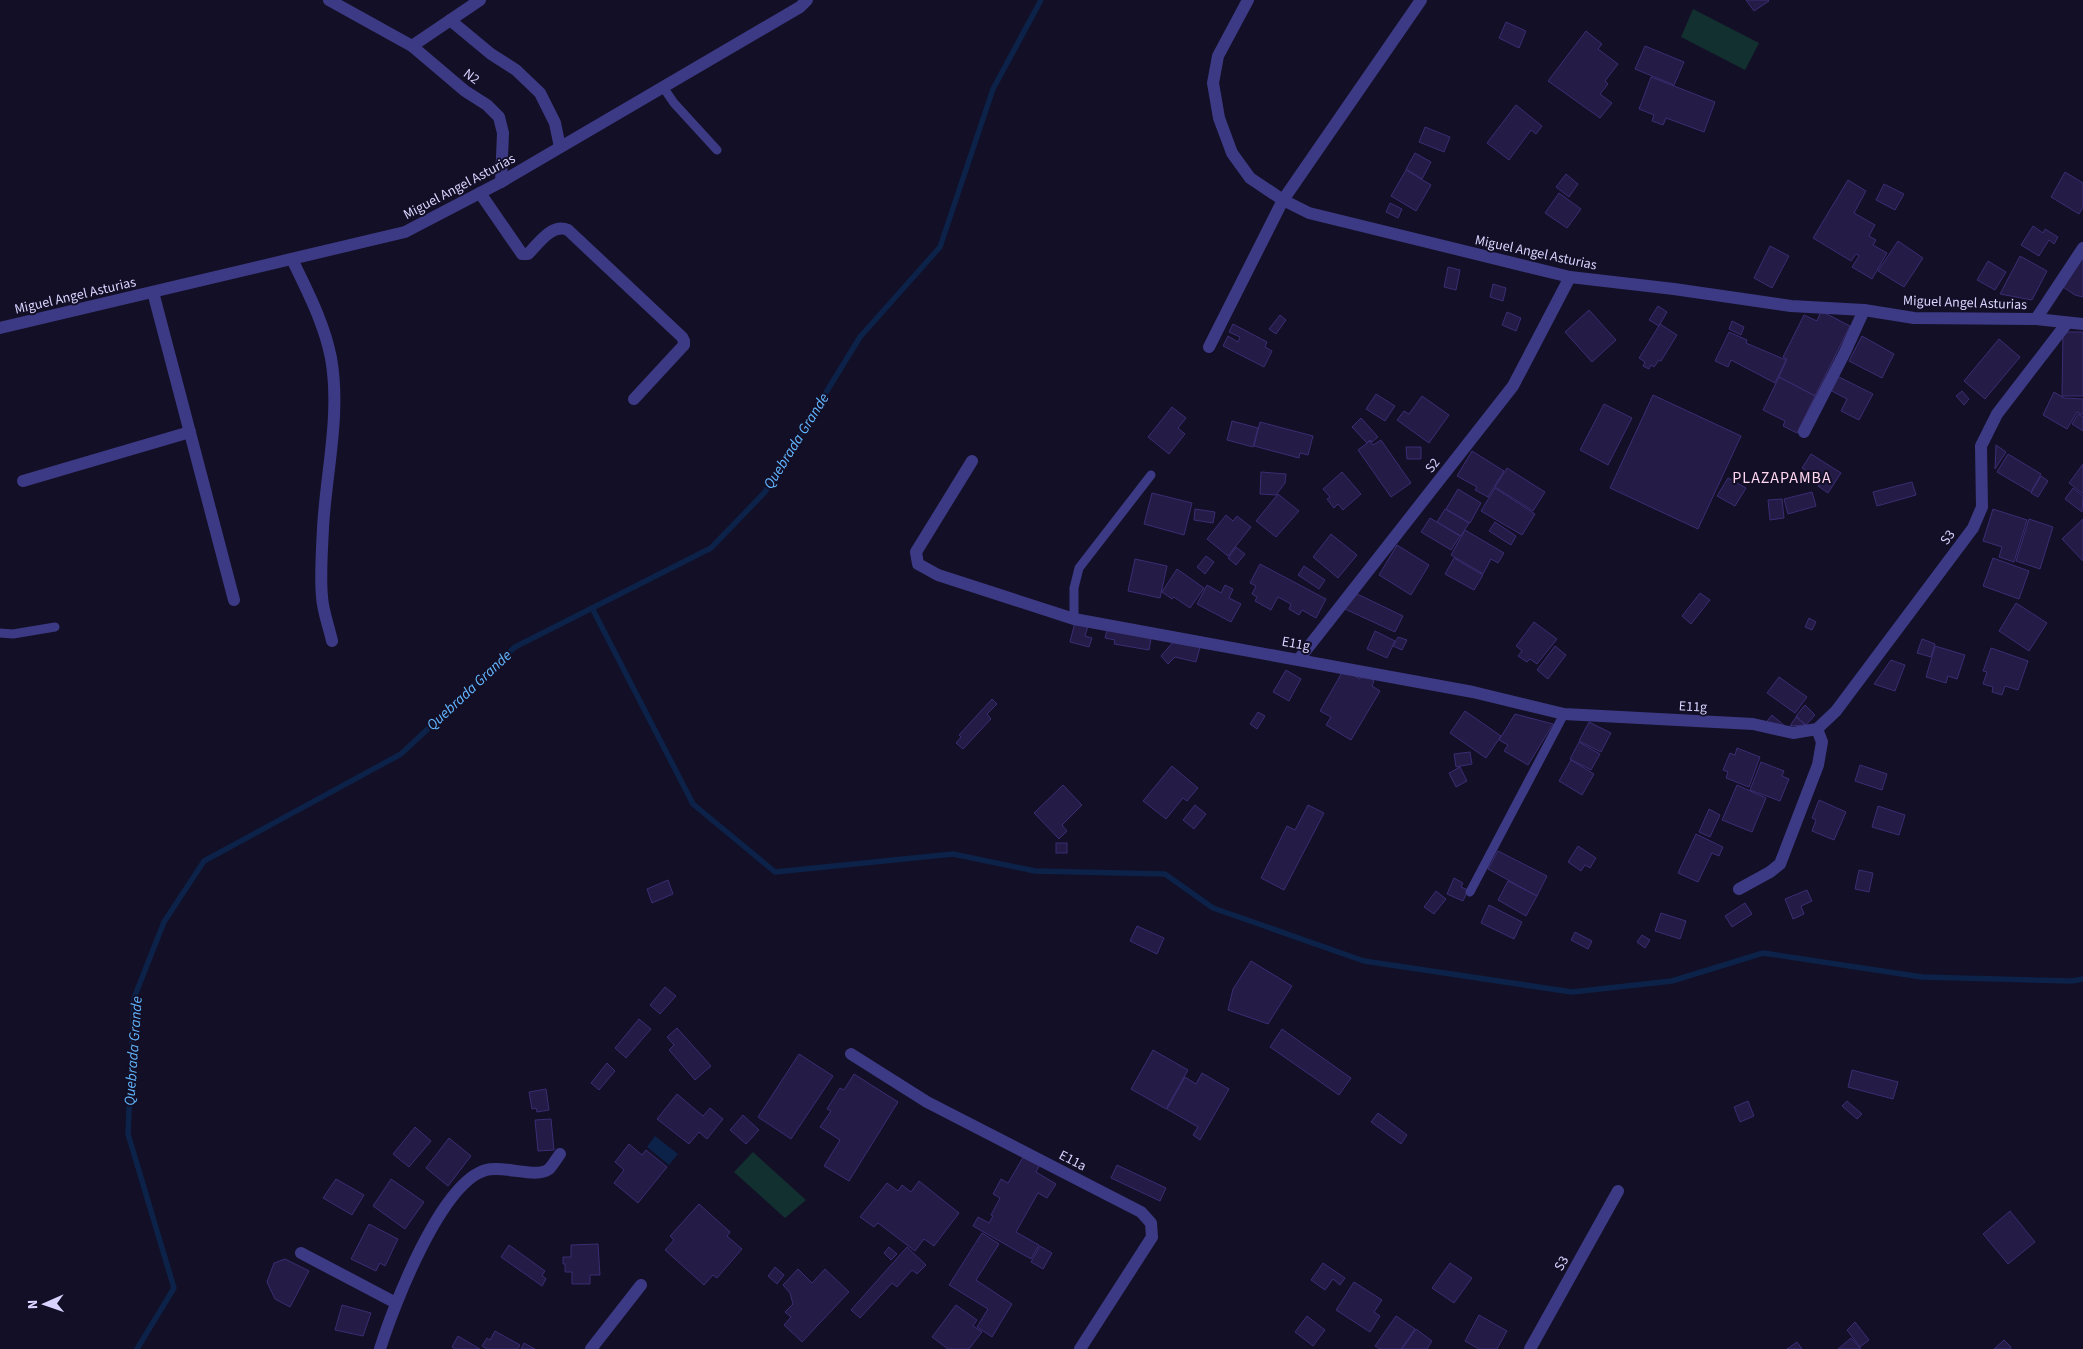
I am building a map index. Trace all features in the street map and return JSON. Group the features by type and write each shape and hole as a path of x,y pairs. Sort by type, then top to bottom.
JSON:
{"street":[{"name":"N2","path":"328,0 412,46 465,91 487,105 498,117 503,133 501,182"},
{"path":"412,46 480,0"},
{"name":"Miguel Angel Asturias","path":"0,328 405,232 501,182 800,7 807,0"},
{"name":"Miguel Angel Asturias","path":"1248,0 1218,56 1213,84 1219,118 1232,153 1250,178 1282,200 1309,214 1570,277 1674,289 1791,306 1864,310 1914,318 2036,319 2083,324"},
{"path":"1210,347 1282,200 1421,0"},
{"name":"N2","path":"450,20 491,54 516,70 540,92 555,123 560,147"},
{"path":"480,193 522,254 528,254 554,228 561,227 568,230 682,336 684,346 634,399"},
{"path":"2036,319 2083,248"},
{"path":"292,259 320,316 331,358 334,402 333,442 323,526 322,597 332,641"},
{"name":"S2","path":"1299,659 1513,386 1570,277"},
{"path":"153,292 234,600"},
{"path":"1804,432 1864,310"},
{"name":"S3","path":"1817,729 1836,711 1973,528 1982,507 1981,446 1997,414 2067,323"},
{"path":"23,481 190,432"},
{"name":"E11g","path":"972,461 916,552 918,564 938,575 1074,619 1473,692 1564,714 1753,724 1794,733 1817,729"},
{"path":"1739,889 1770,872 1780,864 1818,764 1822,742 1817,729"},
{"name":"E11a","path":"851,1054 927,1102 1141,1212 1151,1223 1152,1237 1080,1349"},
{"path":"380,1349 410,1268 430,1233 457,1193 473,1176 486,1170 506,1168 537,1174 548,1170 560,1154"},
{"name":"S3","path":"1530,1349 1618,1191"},
{"path":"301,1253 396,1303"},
{"path":"591,1349 641,1285"}],"lane":[{"path":"663,87 674,103 717,150"},
{"path":"1074,619 1074,588 1079,568 1151,475"},
{"path":"0,633 13,634 55,627"},
{"path":"1470,892 1564,714"}],"green space":[{"path":"1693,9 1759,43 1745,70 1681,37"},
{"path":"753,1152 806,1200 785,1218 734,1172"}],"water":[{"path":"655,1136 678,1154 669,1165 647,1147"}],"building":[{"path":"1746,0 1768,0 1769,1 1754,11"},
{"path":"1506,22 1526,31 1519,48 1499,38"},
{"path":"1586,31 1602,44 1598,49 1618,64 1605,81 1608,84 1600,94 1612,103 1600,118 1548,81"},
{"path":"1645,46 1684,62 1674,85 1635,69"},
{"path":"1651,77 1715,102 1704,132 1666,118 1663,125 1652,121 1654,115 1639,109"},
{"path":"1516,105 1542,126 1536,134 1531,130 1509,160 1487,143"},
{"path":"1425,127 1450,137 1444,152 1419,142"},
{"path":"1415,153 1431,162 1422,179 1406,169"},
{"path":"1406,170 1431,185 1416,211 1391,196"},
{"path":"2065,172 2083,183 2083,207 2079,214 2051,197"},
{"path":"1566,174 1578,184 1569,197 1556,187"},
{"path":"1848,180 1866,191 1854,213 1875,225 1869,236 1876,240 1873,245 1887,253 1872,279 1852,267 1859,256 1856,254 1851,261 1813,238"},
{"path":"1884,184 1904,194 1895,210 1876,200"},
{"path":"1559,193 1581,209 1567,228 1545,213"},
{"path":"1390,203 1402,209 1398,218 1386,212"},
{"path":"2033,226 2043,233 2045,229 2058,237 2054,244 2049,240 2039,256 2021,245"},
{"path":"1898,241 1923,258 1904,287 1878,271"},
{"path":"1770,246 1789,256 1772,288 1754,278"},
{"path":"2083,255 2083,297 2075,295 2063,287"},
{"path":"2020,256 2047,271 2032,300 2000,294"},
{"path":"1988,261 2006,272 1995,290 1977,280"},
{"path":"1448,267 1460,270 1456,290 1444,287"},
{"path":"1493,284 1506,288 1503,301 1490,297"},
{"path":"1658,306 1667,312 1659,326 1649,320"},
{"path":"1589,310 1616,340 1592,362 1565,332"},
{"path":"1821,311 1850,326 1815,396 1779,377 1787,359 1783,357 1804,315 1817,321"},
{"path":"1507,312 1521,318 1516,331 1502,325"},
{"path":"1280,315 1286,320 1276,334 1269,329"},
{"path":"1732,321 1744,327 1741,335 1729,329"},
{"path":"1233,324 1267,342 1265,347 1272,351 1264,367 1223,346 1228,336 1238,342 1240,337 1229,332"},
{"path":"1660,324 1677,335 1661,361 1659,360 1654,367 1651,365 1649,369 1643,366 1645,362 1639,358"},
{"path":"1729,332 1747,340 1746,343 1786,360 1775,383 1731,360 1728,367 1715,361"},
{"path":"2063,332 2083,332 2083,396 2062,396"},
{"path":"1862,336 1894,354 1882,378 1849,361"},
{"path":"1999,339 2020,357 1985,399 1964,381"},
{"path":"1837,376 1873,394 1859,420 1841,411 1847,399 1830,390"},
{"path":"1779,377 1815,396 1797,433 1783,426 1785,421 1763,410"},
{"path":"1962,391 1969,399 1964,405 1956,396"},
{"path":"2054,392 2064,398 2083,399 2083,415 2077,412 2067,429 2043,415"},
{"path":"1376,394 1395,406 1385,421 1366,409"},
{"path":"1653,395 1741,436 1698,529 1610,488"},
{"path":"1422,396 1449,415 1429,443 1397,420 1404,411 1409,414"},
{"path":"1604,404 1632,418 1608,465 1580,450"},
{"path":"1172,407 1186,418 1178,428 1185,434 1169,454 1148,437"},
{"path":"2078,414 2083,417 2083,431 2072,424"},
{"path":"1361,418 1378,437 1372,442 1370,440 1367,443 1352,427"},
{"path":"1232,421 1258,428 1253,447 1227,440"},
{"path":"1260,422 1313,436 1308,455 1300,453 1299,458 1254,446"},
{"path":"1381,440 1411,483 1391,497 1358,450 1370,441 1373,445"},
{"path":"1996,445 2006,452 1995,469"},
{"path":"1406,447 1421,447 1421,459 1407,459"},
{"path":"1472,451 1504,471 1488,497 1475,490 1477,487 1457,476"},
{"path":"1811,454 1841,473 1828,493 1818,486 1822,480 1802,468"},
{"path":"2008,454 2041,474 2031,492 1997,472"},
{"path":"2083,464 2083,494 2069,483"},
{"path":"1507,468 1545,492 1533,511 1495,487"},
{"path":"1261,472 1286,474 1285,483 1276,495 1260,494"},
{"path":"1342,472 1361,494 1343,510 1338,504 1334,508 1327,499 1330,497 1323,489"},
{"path":"2041,476 2048,481 2038,497 2031,493"},
{"path":"1728,478 1746,488 1735,506 1717,496"},
{"path":"1912,482 1916,495 1877,506 1873,492"},
{"path":"1495,488 1535,514 1522,535 1481,511"},
{"path":"2073,488 2083,496 2082,512 2065,499"},
{"path":"1458,489 1481,503 1470,523 1446,509"},
{"path":"1812,492 1816,506 1788,514 1784,499"},
{"path":"1152,493 1192,503 1184,535 1144,524"},
{"path":"1278,494 1299,511 1276,537 1256,521"},
{"path":"1782,499 1784,518 1770,520 1768,500"},
{"path":"1195,509 1215,512 1213,523 1194,520"},
{"path":"1445,509 1469,523 1461,536 1437,522"},
{"path":"1993,509 2027,520 2014,562 1999,557 2002,547 1983,541"},
{"path":"1226,515 1233,521 1237,516 1251,527 1228,556 1207,539"},
{"path":"1430,518 1460,536 1451,550 1421,532"},
{"path":"2029,519 2053,527 2040,569 2016,561"},
{"path":"2083,519 2083,561 2062,539"},
{"path":"1495,522 1516,536 1511,545 1489,531"},
{"path":"1465,530 1504,553 1498,563 1491,559 1483,574 1451,555"},
{"path":"1331,534 1357,555 1338,578 1313,557"},
{"path":"1397,545 1429,565 1411,595 1379,575"},
{"path":"1236,547 1245,554 1236,565 1228,558"},
{"path":"1206,556 1214,562 1205,574 1197,567"},
{"path":"1454,558 1483,575 1474,590 1445,574"},
{"path":"1993,558 2029,571 2019,599 1983,586"},
{"path":"1135,559 1167,566 1160,598 1128,591"},
{"path":"1260,564 1326,599 1316,618 1302,610 1299,615 1289,609 1291,604 1278,597 1271,610 1255,601 1257,597 1252,594 1256,586 1250,583"},
{"path":"1304,566 1325,580 1319,589 1298,575"},
{"path":"1177,569 1204,588 1190,608 1174,597 1172,599 1162,592"},
{"path":"1207,585 1221,593 1225,585 1233,589 1229,598 1241,604 1231,622 1197,604"},
{"path":"1353,592 1403,616 1395,632 1345,609"},
{"path":"1700,593 1710,600 1691,624 1682,616"},
{"path":"2016,603 2047,623 2029,651 1999,631"},
{"path":"1809,618 1816,622 1812,630 1805,627"},
{"path":"1075,622 1088,626 1085,636 1092,638 1089,647 1070,642"},
{"path":"1534,622 1557,639 1537,664 1530,659 1527,662 1518,656 1522,651 1516,646"},
{"path":"1108,626 1152,633 1149,650 1114,644 1115,640 1105,638"},
{"path":"1375,631 1395,641 1387,658 1367,649"},
{"path":"1398,637 1407,640 1402,650 1393,646"},
{"path":"1922,639 1935,644 1931,657 1917,653"},
{"path":"1174,641 1200,647 1196,662 1175,657 1168,664 1161,656"},
{"path":"1555,646 1566,655 1548,679 1537,670"},
{"path":"1935,646 1965,655 1957,679 1948,676 1946,683 1926,677"},
{"path":"1991,648 2028,661 2018,690 2005,686 2002,695 1992,692 1993,687 1983,684 1987,672 1983,671"},
{"path":"1891,660 1905,665 1895,691 1874,684"},
{"path":"1344,669 1360,679 1363,674 1374,681 1372,686 1380,691 1351,740 1326,725 1331,717 1320,711"},
{"path":"1286,670 1301,679 1289,701 1273,692"},
{"path":"1779,677 1807,697 1795,713 1767,693"},
{"path":"992,699 997,704 987,714 991,719 963,749 956,743 961,737 959,735"},
{"path":"1805,705 1815,715 1806,725 1796,716"},
{"path":"1465,711 1501,736 1486,758 1450,733"},
{"path":"1258,712 1265,716 1257,729 1250,724"},
{"path":"1515,714 1553,724 1528,765 1504,751 1508,745 1499,740"},
{"path":"1772,715 1786,727 1764,725"},
{"path":"1796,717 1805,725 1790,726"},
{"path":"1589,722 1611,733 1601,752 1579,741"},
{"path":"1579,742 1600,754 1591,770 1570,759"},
{"path":"1737,748 1760,757 1749,787 1726,778 1728,772 1723,770 1730,753 1735,755"},
{"path":"1470,752 1472,764 1456,767 1454,754"},
{"path":"1571,760 1594,774 1582,795 1559,781"},
{"path":"1761,762 1784,771 1782,776 1789,779 1780,801 1750,790"},
{"path":"1860,765 1887,774 1882,790 1855,781"},
{"path":"1172,766 1198,788 1187,801 1183,798 1166,819 1143,801"},
{"path":"1460,767 1467,781 1456,787 1449,773"},
{"path":"1063,785 1082,805 1062,825 1067,831 1059,839 1034,813"},
{"path":"1737,785 1766,798 1752,832 1722,820"},
{"path":"1819,800 1846,812 1834,840 1812,831 1816,820 1812,818"},
{"path":"1195,805 1206,814 1194,829 1183,820"},
{"path":"1308,805 1324,813 1284,890 1261,878 1287,826 1295,830"},
{"path":"1878,806 1905,815 1899,835 1872,827"},
{"path":"1709,809 1720,815 1710,837 1699,832"},
{"path":"1696,834 1723,847 1719,856 1712,853 1698,882 1678,873"},
{"path":"1056,843 1067,843 1067,853 1056,853"},
{"path":"1578,846 1596,858 1590,868 1585,865 1581,871 1568,862"},
{"path":"1498,851 1547,876 1537,896 1488,869"},
{"path":"1859,870 1873,873 1869,892 1855,889"},
{"path":"1454,878 1463,883 1461,887 1468,890 1463,901 1447,894"},
{"path":"668,880 673,894 652,903 647,889"},
{"path":"1508,881 1537,896 1526,916 1498,900"},
{"path":"1807,890 1812,901 1801,906 1804,914 1793,919 1785,899"},
{"path":"1436,891 1446,899 1434,914 1424,907"},
{"path":"1745,903 1752,914 1732,927 1725,916"},
{"path":"1489,905 1522,922 1514,939 1481,923"},
{"path":"1661,913 1686,921 1680,939 1655,931"},
{"path":"1137,926 1164,938 1157,954 1130,941"},
{"path":"1575,932 1592,941 1588,949 1571,940"},
{"path":"1642,935 1650,940 1645,948 1637,942"},
{"path":"1251,961 1292,986 1268,1024 1228,1010 1233,989"},
{"path":"665,987 676,996 660,1014 650,1005"},
{"path":"639,1019 651,1029 626,1058 615,1048"},
{"path":"677,1028 711,1066 695,1080 669,1050 674,1045 667,1037"},
{"path":"1282,1029 1351,1078 1339,1095 1270,1047"},
{"path":"1153,1050 1188,1070 1166,1109 1131,1089"},
{"path":"799,1054 833,1076 791,1139 758,1117"},
{"path":"607,1063 615,1071 599,1090 591,1083"},
{"path":"1852,1070 1898,1082 1893,1099 1848,1087"},
{"path":"1202,1073 1229,1089 1200,1140 1193,1135 1198,1127 1167,1109 1185,1077 1196,1084"},
{"path":"854,1074 898,1102 849,1181 824,1166 840,1140 820,1127 831,1111 827,1109 840,1088 844,1090"},
{"path":"546,1089 549,1110 537,1112 536,1108 532,1109 529,1092"},
{"path":"677,1094 703,1116 710,1108 723,1119 707,1139 699,1132 689,1144 657,1119"},
{"path":"1748,1101 1754,1116 1740,1122 1734,1107"},
{"path":"1847,1101 1862,1114 1857,1119 1842,1106"},
{"path":"1378,1113 1407,1135 1401,1144 1371,1122"},
{"path":"743,1115 759,1130 746,1144 730,1130"},
{"path":"551,1119 554,1150 538,1151 535,1120"},
{"path":"415,1127 431,1141 409,1167 393,1154"},
{"path":"449,1138 471,1156 448,1186 426,1168"},
{"path":"629,1144 642,1155 646,1150 667,1167 638,1203 614,1183 624,1170 615,1162"},
{"path":"1025,1154 1041,1163 1036,1172 1056,1184 1047,1198 1038,1193 1016,1232 1039,1245 1031,1259 973,1226 978,1217 989,1223 1000,1198 993,1194 1001,1179 1008,1183"},
{"path":"1117,1165 1166,1188 1160,1201 1111,1178"},
{"path":"336,1179 364,1195 352,1215 323,1198"},
{"path":"391,1179 424,1202 405,1229 373,1206"},
{"path":"919,1181 959,1213 934,1246 924,1239 915,1251 878,1223 874,1227 860,1217 887,1183 898,1191 902,1185 911,1192"},
{"path":"699,1204 730,1232 727,1236 742,1249 717,1278 713,1275 704,1285 665,1250 674,1240 670,1236"},
{"path":"2010,1211 2035,1242 2008,1264 1983,1234"},
{"path":"369,1224 398,1239 385,1266 380,1263 376,1271 351,1259"},
{"path":"982,1233 999,1244 976,1280 1012,1304 992,1337 977,1327 988,1309 949,1285"},
{"path":"598,1244 600,1275 590,1275 590,1284 572,1284 572,1272 565,1272 563,1257 571,1257 571,1245"},
{"path":"509,1245 545,1271 542,1275 546,1279 542,1286 501,1257"},
{"path":"1040,1246 1052,1253 1043,1269 1031,1262"},
{"path":"889,1247 897,1254 891,1260 884,1253"},
{"path":"907,1247 926,1265 917,1274 912,1270 897,1287 892,1283 860,1318 851,1310"},
{"path":"285,1259 309,1271 290,1307 275,1299 267,1282 274,1263"},
{"path":"1323,1263 1345,1278 1340,1285 1333,1279 1325,1290 1311,1280"},
{"path":"1450,1263 1472,1278 1454,1303 1432,1288"},
{"path":"775,1267 784,1275 777,1284 768,1276"},
{"path":"798,1269 812,1283 825,1269 849,1292 802,1342 784,1325 791,1317 785,1312 793,1304 790,1293 783,1285"},
{"path":"1354,1282 1382,1300 1374,1312 1380,1316 1370,1332 1336,1310"},
{"path":"342,1305 371,1313 363,1336 335,1330"},
{"path":"956,1305 977,1320 973,1326 982,1332 969,1349 948,1349 932,1337"},
{"path":"1479,1315 1507,1331 1497,1349 1479,1349 1465,1341"},
{"path":"1307,1316 1325,1330 1313,1346 1295,1332"},
{"path":"1396,1316 1415,1329 1401,1349 1380,1349 1375,1346"},
{"path":"1855,1322 1869,1340 1860,1347 1847,1330"},
{"path":"1416,1329 1432,1341 1427,1349 1402,1349"},
{"path":"495,1331 520,1345 518,1349 487,1349 482,1346 487,1338 490,1340"},
{"path":"458,1336 480,1349 455,1349 452,1347"},
{"path":"1851,1338 1861,1349 1838,1349"},
{"path":"2004,1340 2011,1347 2010,1349 1994,1349"},
{"path":"1797,1342 1802,1349 1787,1349"},
{"path":"524,1343 535,1349 521,1349"}],"waterway":[{"name":"Quebrada Grande","path":"137,1349 174,1288 128,1134 134,998 164,922 204,861 401,754 515,647 711,548 765,492 860,337 940,247 993,89 1041,0"},
{"path":"592,608 693,804 775,872 953,854 1035,871 1165,874 1213,908 1364,961 1572,992 1672,981 1763,953 1922,977 2072,981 2083,979"}],"district":[{"name":"PLAZAPAMBA","path":"1782,477"}]}
